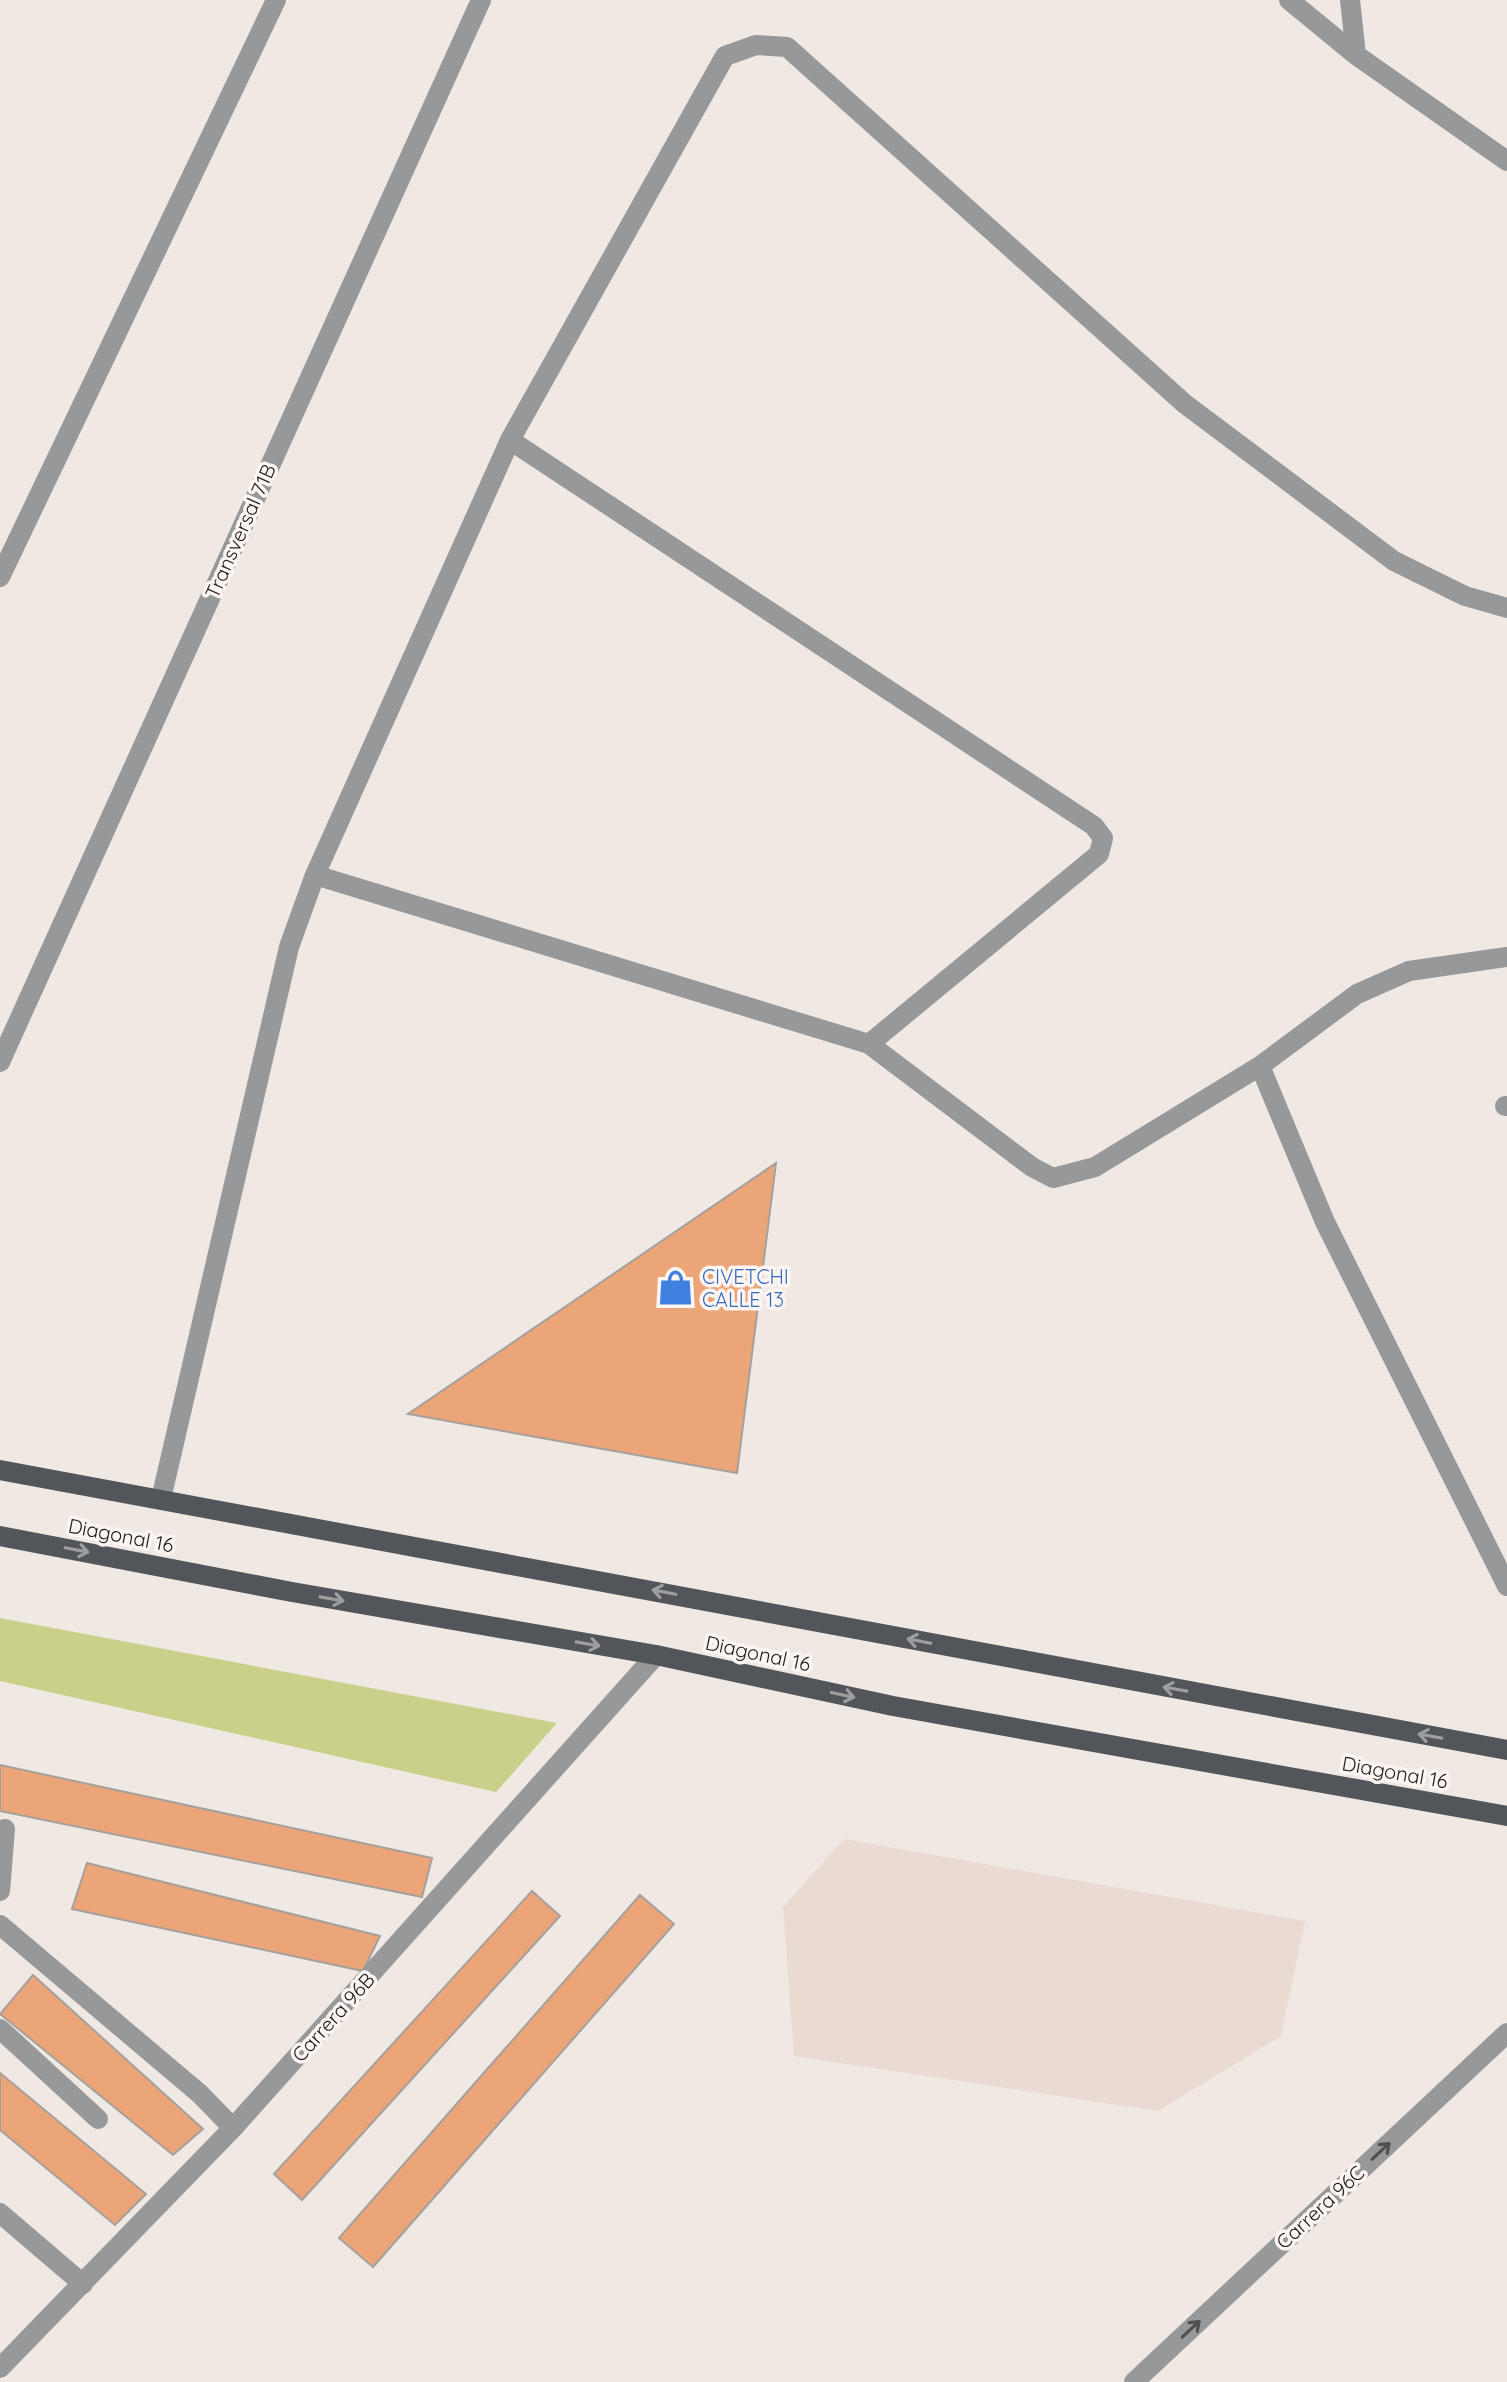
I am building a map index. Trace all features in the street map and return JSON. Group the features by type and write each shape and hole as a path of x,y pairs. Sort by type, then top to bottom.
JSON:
{"main road":[{"name":"Diagonal 16","path":"0,1470 1507,1750"},
{"name":"Diagonal 16","path":"0,1536 292,1592 656,1655 893,1706 1507,1816"}],"street":[{"path":"0,577 276,0"},
{"name":"Transversal 71B","path":"0,1062 481,0"},
{"path":"1289,0 1356,55 1507,161"},
{"path":"1350,0 1356,55"},
{"path":"161,1499 289,947 315,875 510,440 725,56 756,45 787,47 1185,404 1394,561 1465,596 1507,608"},
{"path":"510,440 1094,826 1103,838 1099,854 869,1044"},
{"path":"315,875 869,1044 1032,1167 1061,1178 1095,1167 1260,1066 1357,994 1409,971 1507,957"},
{"path":"1260,1066 1325,1222 1507,1586"},
{"name":"Carrera 96B","path":"0,2368 233,2128 656,1655"},
{"path":"0,1891 5,1829"},
{"path":"0,1925 200,2094 233,2128"},
{"path":"0,2029 98,2119"},
{"name":"Carrera 96C","path":"1134,2382 1507,2033"},
{"path":"0,2213 83,2284"}],"shaded area":[{"path":"844,1839 1305,1921 1281,2036 1158,2111 794,2056 783,1907"}],"green space":[{"path":"0,1618 557,1723 496,1792 0,1681"}],"building":[{"name":"CIVETCHI CALLE 13","path":"776,1163 737,1473 408,1414"},
{"path":"0,1765 432,1858 422,1897 0,1811"},
{"path":"87,1863 380,1936 363,1971 72,1909"},
{"path":"532,1891 560,1916 302,2200 274,2174"},
{"path":"640,1895 674,1924 373,2267 339,2238"},
{"path":"33,1975 203,2129 173,2155 0,2014"},
{"path":"0,2073 146,2194 115,2225 0,2130"}],"place":[{"name":"CIVETCHI CALLE 13","path":"676,1288"}]}
